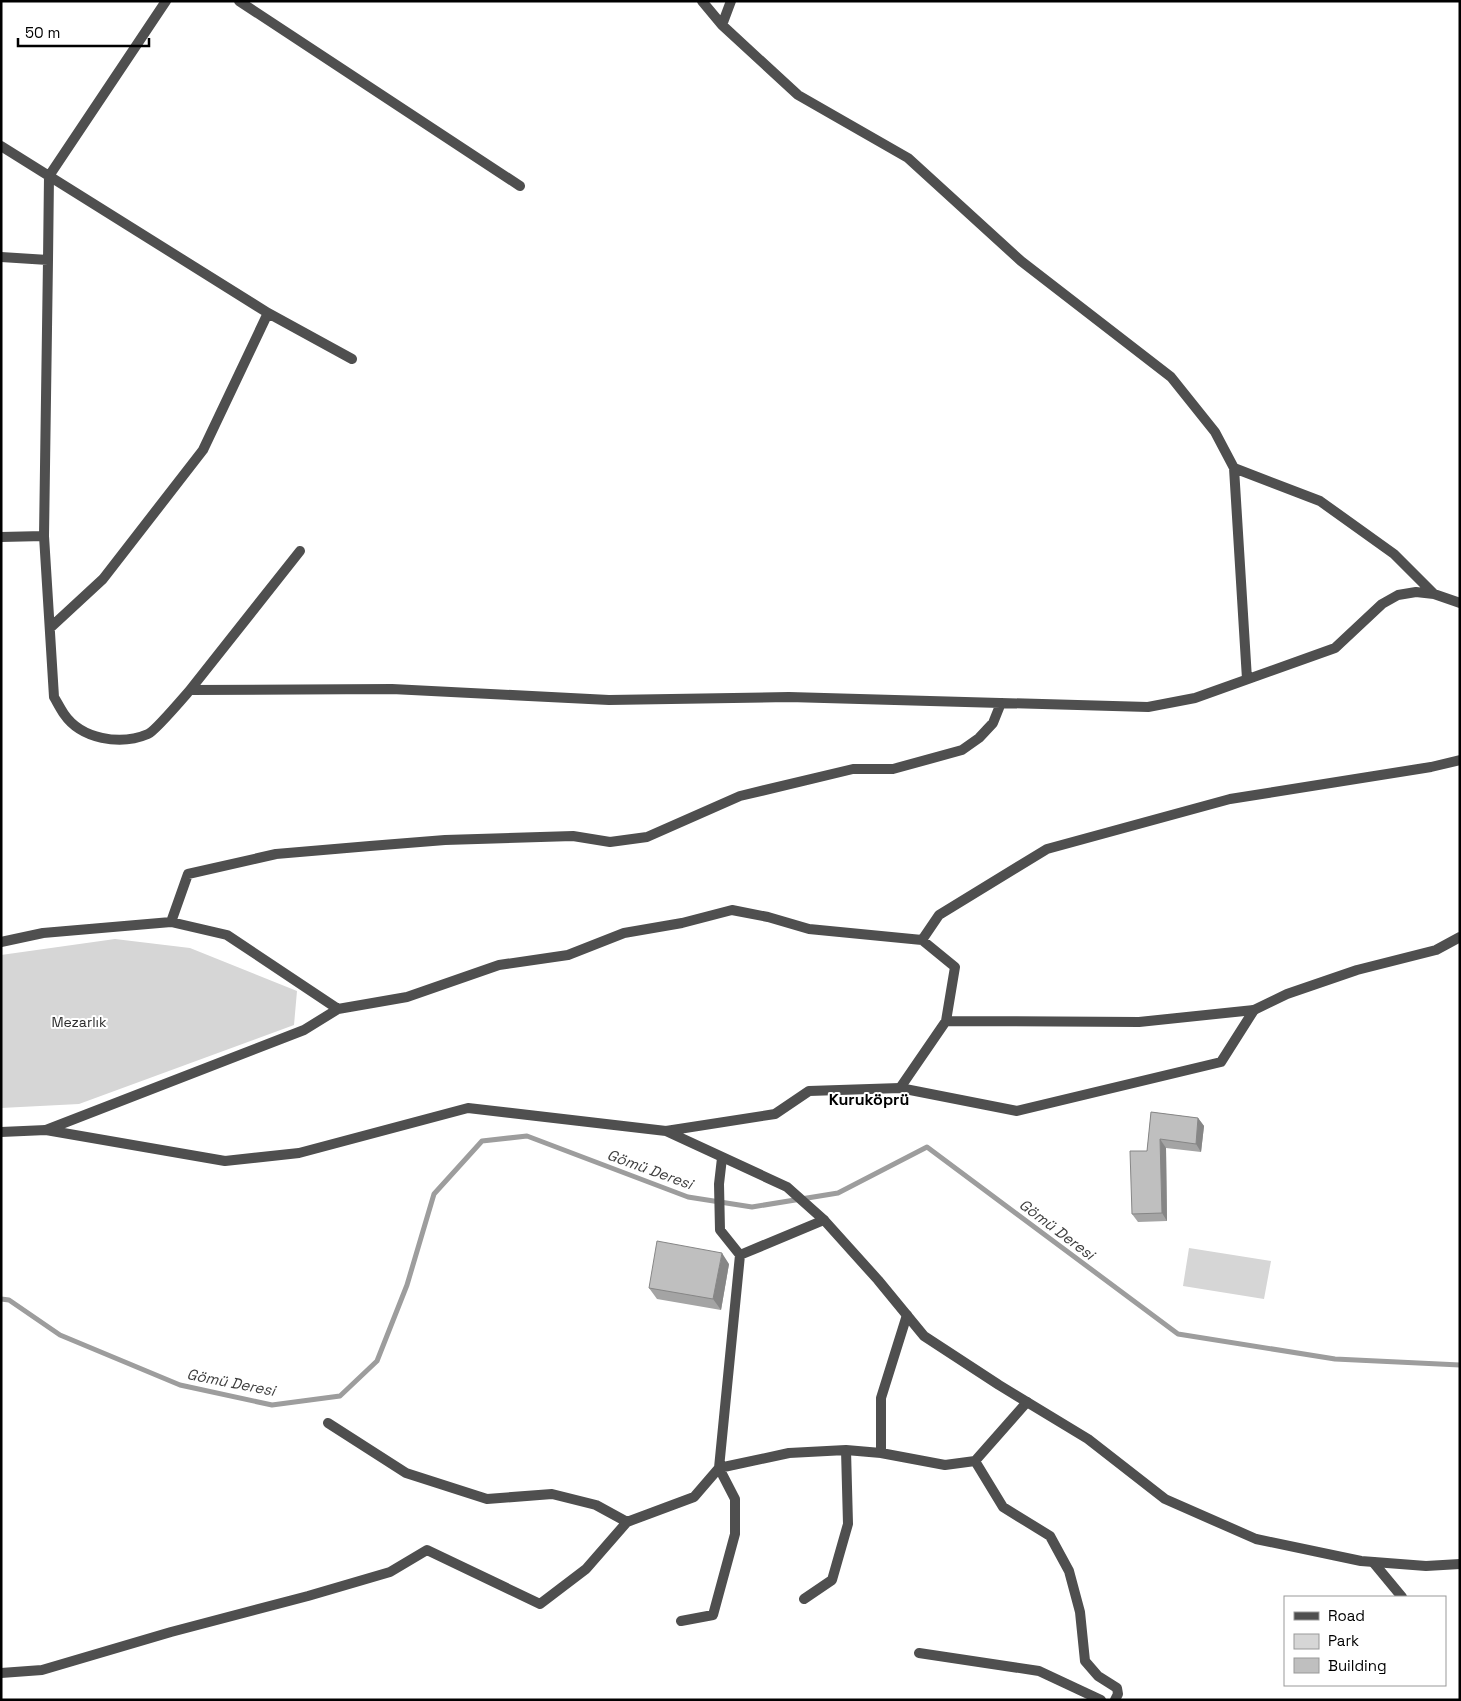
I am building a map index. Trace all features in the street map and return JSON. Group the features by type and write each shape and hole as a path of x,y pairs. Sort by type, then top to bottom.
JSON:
{"street":[{"path":"166,1 49,176 44,536 54,697 64,715 79,729 97,737 124,740 149,734 190,690 300,551"},
{"path":"240,1 520,186"},
{"path":"702,1 722,25 798,95 908,158 1021,261 1171,377 1214,432 1234,468 1247,680"},
{"path":"722,25 731,1"},
{"path":"1,146 268,314 352,359"},
{"path":"1,257 48,260"},
{"path":"50,628 103,578 203,450 268,314"},
{"path":"1234,468 1320,501 1394,554 1434,594"},
{"path":"1,537 44,536"},
{"path":"190,690 392,690 610,700 789,697 1148,707 1195,698 1335,648 1382,604 1398,596 1416,592 1434,594 1460,603"},
{"path":"171,922 188,874 276,854 370,846 445,840 573,836 610,842 646,837 740,796 853,769 893,769 962,750 979,738 993,722 1001,703"},
{"path":"922,940 939,915 1047,848 1230,799 1431,767 1460,760"},
{"path":"46,1130 304,1030 338,1009 407,997 499,965 568,955 624,933 682,923 732,910 768,917 809,929 922,940 955,967 946,1022 900,1088"},
{"path":"1,942 43,933 171,922 227,936 338,1009"},
{"path":"946,1022 1139,1022 1254,1010 1287,994 1357,970 1436,950 1460,937"},
{"path":"1,1132 46,1130 225,1162 299,1153 468,1108 666,1131 775,1114 809,1090 900,1088 1017,1111 1221,1062 1254,1010"},
{"path":"666,1131 786,1187 824,1220 878,1280 924,1336 1088,1439 1165,1499 1256,1539 1373,1562 1426,1566 1460,1564"},
{"path":"681,1621 713,1615 735,1534 735,1499 719,1468 740,1254 720,1230 722,1158"},
{"path":"740,1254 824,1220"},
{"path":"881,1453 881,1398 907,1315"},
{"path":"1,1673 42,1670 170,1632 308,1596 390,1572 426,1550 540,1604 586,1569 627,1522 694,1498 719,1468 789,1453 846,1450 881,1453 945,1465 974,1461 1027,1402"},
{"path":"328,1423 406,1473 487,1499 552,1494 596,1505 627,1522"},
{"path":"804,1599 832,1580 848,1524 846,1450"},
{"path":"974,1461 1003,1507 1050,1536 1069,1571 1080,1612 1085,1661 1098,1676 1117,1688 1119,1699"},
{"path":"1373,1562 1401,1596"},
{"path":"919,1653 1039,1671 1101,1700"}],"green space":[{"name":"Mezarlık","path":"115,939 190,948 297,991 294,1025 79,1104 1,1108 1,955"},
{"path":"1189,1248 1271,1261 1264,1299 1183,1286"}],"building":[{"path":"1151,1112 1198,1118 1196,1144 1160,1139 1162,1213 1132,1214 1130,1151 1147,1151"},
{"path":"657,1241 722,1253 713,1299 649,1288"}],"waterway":[{"name":"Gömü Deresi","path":"1,1299 9,1300 60,1335 180,1385 272,1405 340,1396 377,1361 407,1285 434,1194 482,1141 527,1136 688,1197 752,1207 838,1193 927,1147 1178,1334 1335,1359 1460,1365"}],"district":[{"name":"Kuruköprü","path":"869,1099"}]}
